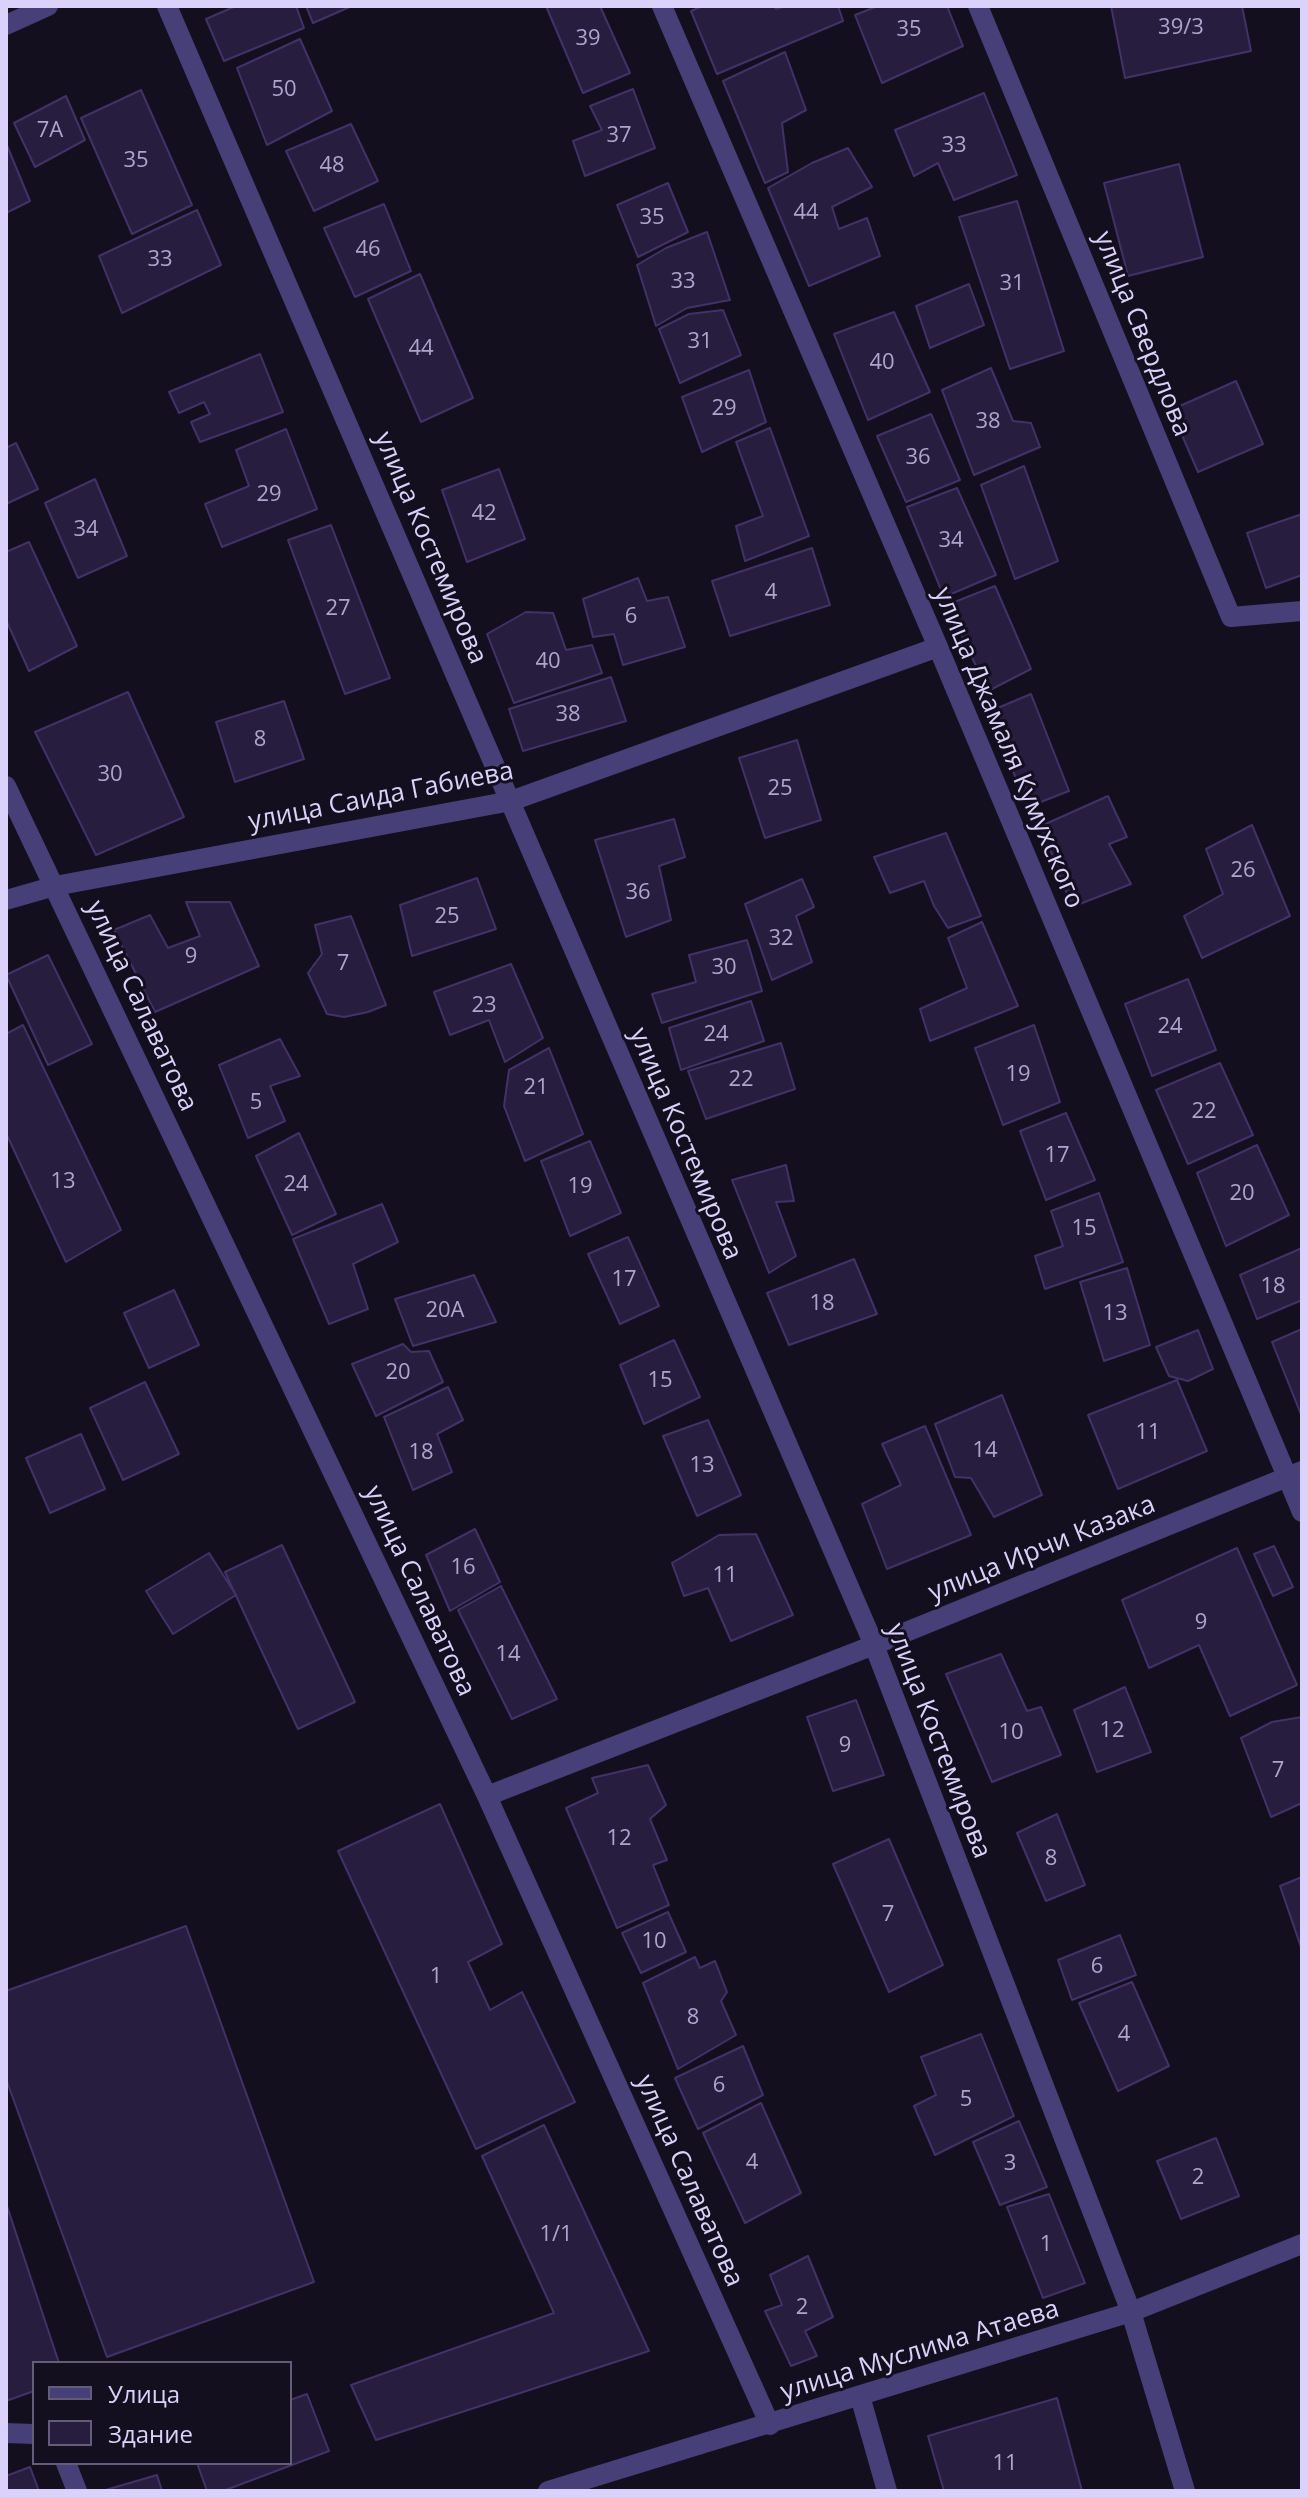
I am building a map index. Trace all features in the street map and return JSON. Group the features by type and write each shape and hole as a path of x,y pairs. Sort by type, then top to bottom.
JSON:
{"street":[{"path":"6,25 48,6"},
{"name":"улица Костемирова","path":"167,6 874,1645 1131,2312 1185,2491"},
{"name":"улица Джамаля Кумухского","path":"662,6 1295,1474 1302,1512"},
{"name":"улица Свердлова","path":"978,6 1231,617 1302,611"},
{"name":"улица Саида Габиева","path":"6,900 55,886 511,801 938,647"},
{"name":"улица Салаватова","path":"6,786 487,1796 770,2425"},
{"name":"улица Ирчи Казака","path":"487,1796 874,1645 1295,1474"},
{"name":"улица Муслима Атаева","path":"548,2491 1131,2312 1302,2244"},
{"path":"860,2396 887,2491"},
{"path":"6,2433 32,2434"},
{"path":"67,2465 77,2491"}],"building":[{"path":"236,6 296,6 304,28 224,61 206,19"},
{"path":"306,6 352,6 313,23"},
{"path":"546,6 600,6 630,73 583,93"},
{"path":"703,6 774,6 776,9 786,6 838,6 843,21 717,74 691,11"},
{"path":"878,6 947,6 963,46 882,83 855,15"},
{"path":"1111,6 1242,6 1251,51 1125,78"},
{"path":"300,39 332,111 267,145 237,68"},
{"path":"785,52 806,110 782,123 788,172 765,183 723,81"},
{"path":"633,89 655,148 585,176 573,141 602,130 590,106"},
{"path":"141,90 192,205 132,234 81,118"},
{"path":"984,93 1017,175 954,200 938,163 914,176 895,130"},
{"path":"66,96 85,140 35,167 14,123"},
{"path":"351,124 378,181 314,211 286,151"},
{"path":"6,143 30,201 6,213"},
{"path":"848,148 872,187 832,207 839,229 867,218 880,256 809,286 768,188 812,163"},
{"path":"1179,164 1203,257 1128,276 1104,183"},
{"path":"668,183 688,232 638,257 617,205"},
{"path":"1017,201 1064,351 1010,369 959,217"},
{"path":"384,204 411,271 355,297 324,228"},
{"path":"197,210 221,265 122,313 99,256"},
{"path":"707,232 730,300 687,308 656,326 637,265 666,248"},
{"path":"420,274 473,398 421,422 368,299"},
{"path":"969,284 984,325 930,348 916,306"},
{"path":"723,310 741,355 680,383 659,329 689,314"},
{"path":"894,312 930,392 868,420 834,334"},
{"path":"260,354 283,412 200,442 191,422 210,414 204,402 179,413 169,392"},
{"path":"991,368 1013,421 1031,423 1040,447 974,475 942,390"},
{"path":"749,370 766,422 702,452 682,397"},
{"path":"1236,381 1263,444 1198,472 1171,410"},
{"path":"931,414 960,480 906,502 877,436"},
{"path":"770,428 809,536 745,561 736,526 763,516 736,442"},
{"path":"286,429 317,509 222,547 205,504 249,486 236,450"},
{"path":"16,443 38,489 6,504 6,448"},
{"path":"1024,466 1058,561 1015,579 981,485"},
{"path":"499,469 525,539 467,562 442,490"},
{"path":"95,479 127,556 78,578 45,503"},
{"path":"957,488 996,575 944,597 907,507"},
{"path":"1302,514 1302,575 1266,588 1247,533"},
{"path":"331,525 390,678 345,694 288,540"},
{"path":"29,542 77,646 29,671 6,620 6,552"},
{"path":"812,548 830,605 730,636 712,581"},
{"path":"638,578 647,601 668,597 685,647 623,665 614,634 593,637 583,599"},
{"path":"995,586 1031,669 988,691 947,605"},
{"path":"526,612 553,613 566,650 592,645 602,673 514,703 487,634"},
{"path":"611,677 626,721 523,751 509,709"},
{"path":"128,692 184,817 96,855 35,732"},
{"path":"1031,694 1069,791 1028,807 988,712"},
{"path":"284,701 304,759 235,782 216,722"},
{"path":"797,740 821,820 765,838 739,758"},
{"path":"1108,796 1127,837 1109,844 1131,884 1072,907 1041,826"},
{"path":"674,819 685,857 659,866 671,920 626,937 595,840"},
{"path":"1252,825 1290,916 1202,958 1184,916 1223,894 1206,849"},
{"path":"946,833 981,916 948,928 934,906 924,881 890,893 874,857"},
{"path":"477,878 496,929 412,956 400,905"},
{"path":"802,879 814,907 796,916 812,962 772,980 745,904"},
{"path":"186,902 230,902 259,966 155,1012 114,930 150,915 168,948 200,936"},
{"path":"351,916 386,1005 344,1017 327,1014 308,973 322,954 315,925"},
{"path":"982,922 1018,1006 930,1041 920,1009 967,988 948,938"},
{"path":"747,940 762,991 662,1023 652,994 696,982 689,955"},
{"path":"48,955 92,1044 48,1065 6,975"},
{"path":"511,964 543,1038 505,1062 489,1020 450,1035 434,992"},
{"path":"1188,979 1216,1050 1152,1076 1125,1004"},
{"path":"751,1001 764,1041 681,1070 669,1028"},
{"path":"23,1025 121,1230 66,1262 6,1133 6,1034"},
{"path":"1034,1025 1060,1102 1003,1125 975,1048"},
{"path":"280,1039 300,1076 270,1086 285,1121 248,1138 219,1065"},
{"path":"781,1043 795,1089 706,1119 688,1071"},
{"path":"549,1048 583,1134 525,1161 504,1106 509,1070"},
{"path":"1220,1063 1253,1135 1188,1164 1156,1090"},
{"path":"1066,1113 1095,1180 1046,1200 1020,1131"},
{"path":"299,1133 336,1214 292,1235 256,1156"},
{"path":"590,1141 621,1213 570,1236 541,1161"},
{"path":"1257,1145 1289,1215 1226,1246 1197,1173"},
{"path":"786,1165 794,1201 776,1202 796,1256 769,1273 732,1180"},
{"path":"1099,1193 1123,1262 1045,1289 1035,1256 1063,1246 1051,1211"},
{"path":"382,1204 398,1242 353,1264 368,1309 329,1324 293,1239"},
{"path":"628,1237 659,1306 620,1324 588,1254"},
{"path":"1302,1248 1302,1300 1257,1319 1240,1275"},
{"path":"854,1259 877,1314 789,1345 767,1293"},
{"path":"1127,1268 1150,1345 1104,1361 1080,1282"},
{"path":"474,1275 496,1322 413,1346 395,1299"},
{"path":"174,1290 199,1345 149,1368 124,1313"},
{"path":"1302,1329 1302,1417 1272,1342"},
{"path":"1198,1330 1213,1369 1188,1381 1169,1376 1156,1347"},
{"path":"674,1340 700,1397 644,1424 620,1365"},
{"path":"403,1344 411,1352 429,1351 443,1382 376,1416 352,1364"},
{"path":"1177,1380 1207,1451 1118,1489 1088,1415"},
{"path":"145,1382 179,1454 123,1480 90,1408"},
{"path":"448,1387 463,1420 437,1434 452,1472 413,1490 384,1417"},
{"path":"1002,1395 1042,1495 994,1517 971,1478 955,1477 935,1424"},
{"path":"708,1420 741,1495 697,1516 663,1436"},
{"path":"925,1426 971,1535 887,1569 862,1504 901,1485 882,1444"},
{"path":"81,1434 105,1489 50,1513 26,1458"},
{"path":"475,1529 500,1582 450,1611 426,1555"},
{"path":"756,1534 793,1615 731,1641 708,1588 684,1596 672,1563 719,1535"},
{"path":"282,1545 355,1702 298,1729 225,1572"},
{"path":"1274,1546 1293,1587 1273,1596 1254,1554"},
{"path":"1237,1548 1297,1685 1230,1716 1199,1645 1149,1668 1122,1600"},
{"path":"209,1553 236,1595 173,1634 146,1591"},
{"path":"501,1586 557,1699 512,1719 458,1610"},
{"path":"1001,1654 1027,1711 1041,1707 1061,1755 992,1782 946,1674"},
{"path":"1125,1687 1151,1752 1097,1772 1074,1710"},
{"path":"856,1700 884,1775 833,1791 807,1717"},
{"path":"1302,1717 1302,1803 1271,1817 1241,1738 1272,1722"},
{"path":"648,1765 666,1805 650,1819 667,1860 653,1865 669,1905 617,1928 566,1808 598,1793 592,1778"},
{"path":"440,1804 502,1944 468,1962 490,2010 522,1992 575,2102 476,2149 338,1851"},
{"path":"1057,1814 1085,1885 1046,1901 1017,1833"},
{"path":"889,1839 943,1965 889,1992 833,1864"},
{"path":"1302,1877 1302,1950 1280,1886"},
{"path":"668,1912 686,1952 641,1973 622,1933"},
{"path":"186,1926 314,2282 107,2357 6,2079 6,1991"},
{"path":"1120,1935 1136,1975 1072,2000 1058,1960"},
{"path":"695,1957 700,1968 715,1961 727,1992 721,2001 736,2035 678,2069 643,1983"},
{"path":"1132,1982 1169,2066 1118,2091 1079,2003"},
{"path":"981,2034 1014,2116 935,2155 914,2106 936,2095 921,2057"},
{"path":"743,2046 763,2095 698,2129 675,2078"},
{"path":"761,2103 801,2193 745,2223 703,2133"},
{"path":"1019,2121 1047,2187 1000,2205 973,2142"},
{"path":"544,2125 649,2351 376,2440 351,2385 554,2313 482,2156"},
{"path":"1216,2138 1239,2196 1181,2219 1157,2161"},
{"path":"1049,2194 1085,2283 1043,2298 1007,2207"},
{"path":"6,2203 58,2361 32,2361 32,2392 6,2401"},
{"path":"808,2256 833,2317 805,2331 817,2356 791,2366 765,2311 782,2305 770,2275"},
{"path":"307,2394 329,2451 292,2465 292,2399"},
{"path":"1057,2398 1082,2491 944,2491 928,2436"},
{"path":"198,2465 292,2465 223,2491 207,2491"},
{"path":"30,2467 39,2491 6,2491 6,2476"},
{"path":"157,2475 162,2491 102,2491"}]}
